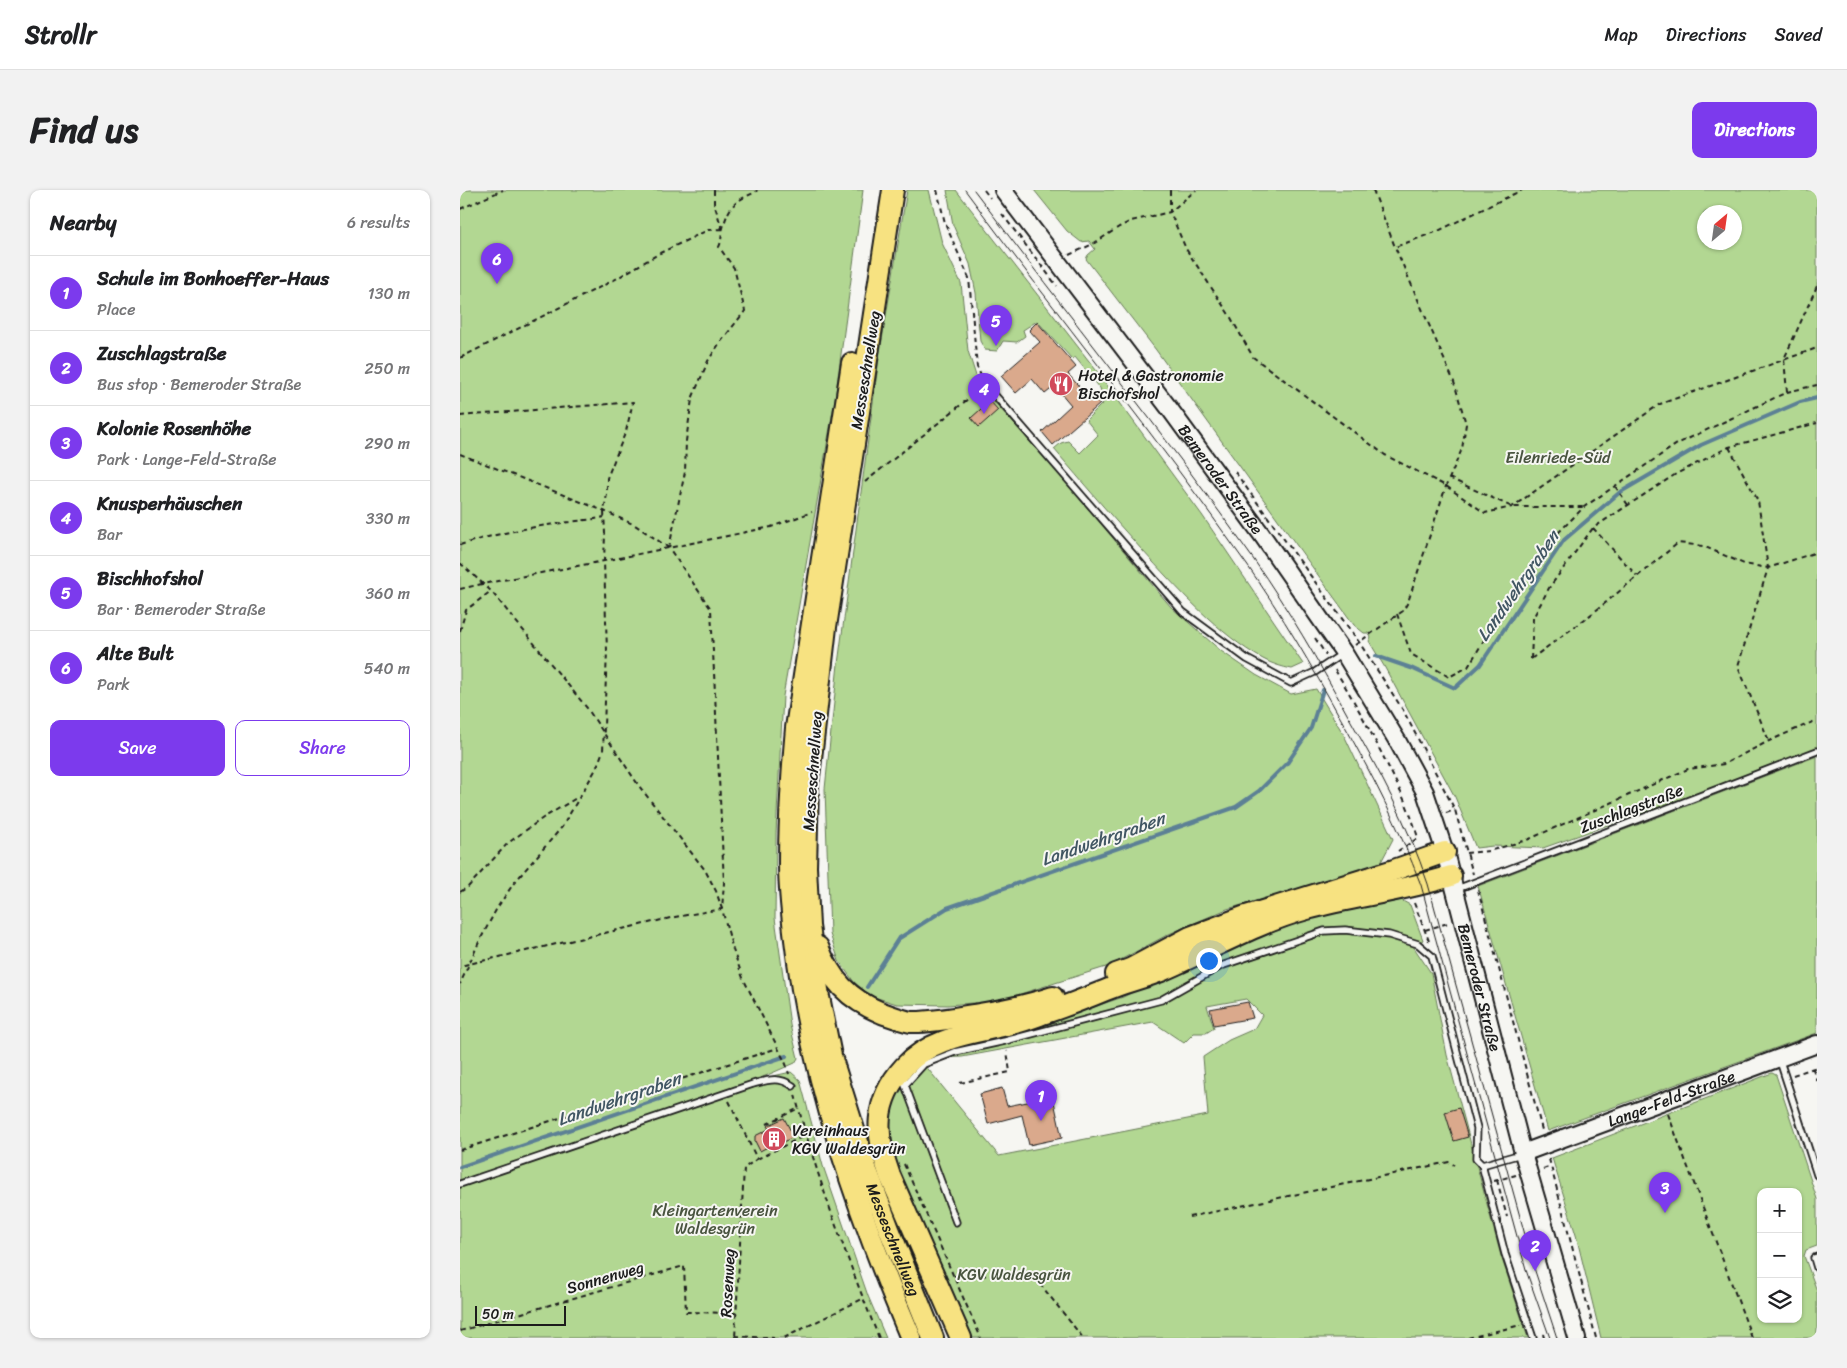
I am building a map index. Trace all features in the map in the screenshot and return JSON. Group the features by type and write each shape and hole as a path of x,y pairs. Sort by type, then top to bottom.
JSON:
{"highway":[{"name":"Messeschnellweg","path":"882,191 813,732 808,785 806,867 809,926 819,997 831,1056 873,1188 933,1338"},
{"name":"Messeschnellweg","path":"882,191 796,728 791,781 789,865 793,926 802,990 815,1058 850,1177 873,1242 911,1338"},
{"path":"809,926 824,962 838,984 854,999 868,1007 911,1022 955,1018 1040,1001 1130,969 1190,937 1243,917 1394,870 1445,852"},
{"path":"961,1338 890,1176 882,1153 879,1135 879,1116 883,1100 904,1066 936,1044 1017,1023 1064,1007 1161,971 1226,940 1307,909 1408,888 1453,883"}],"main road":[{"name":"Bemeroder Straße","path":"1003,190 1218,473 1344,653 1398,742 1425,792 1445,852 1524,1153 1577,1338"},
{"name":"Lange-Feld-Straße","path":"1524,1153 1817,1044"}],"lane":[{"path":"986,385 1183,612 1239,653 1291,683 1315,672 1344,653"},
{"name":"Zuschlagstraße","path":"1453,883 1476,881 1817,751"},
{"path":"956,1222 905,1085 924,1064 955,1052 1005,1041 1161,1000 1221,966 1324,932 1345,930 1389,936 1418,944 1432,956 1477,1128 1476,1160 1482,1165 1505,1254 1533,1338"},
{"path":"1779,1058 1817,1175"},
{"path":"460,1184 753,1084 782,1079 792,1086"},
{"path":"1482,1165 1524,1153"},
{"path":"1817,1257 1814,1258 1817,1268"}],"path":[{"path":"460,209 503,190"},
{"path":"714,190 714,203 722,230"},
{"path":"669,548 685,472 686,441 692,399 708,361 745,311 734,268 719,247 722,230 734,202 757,190"},
{"path":"863,483 986,385 977,367 969,278 945,224 937,190"},
{"path":"1170,190 1170,212 1186,249 1230,316 1253,357 1386,455 1446,486 1485,513 1512,507 1584,507"},
{"path":"1074,252 1093,244 1118,226 1170,212 1196,190"},
{"path":"1344,653 1403,611 1408,602 1446,486 1462,450 1466,424 1454,382 1395,247 1373,190"},
{"path":"1395,247 1438,231 1522,190"},
{"path":"460,358 614,280 668,249 708,230 722,230"},
{"path":"1787,392 1784,359 1817,286"},
{"path":"1512,507 1660,404 1817,348"},
{"path":"1397,614 1411,654 1449,677 1468,667 1508,598 1551,540 1584,507 1677,444 1787,392 1817,385"},
{"path":"460,416 633,402 626,431 607,478 604,511 607,651 603,751 596,769 562,827 514,883 497,908 460,984"},
{"path":"1817,423 1729,447 1676,474 1593,528 1550,588 1532,618 1532,659 1593,613 1678,543 1703,546 1744,564 1768,568 1817,552"},
{"path":"1729,447 1758,501 1768,568 1738,666 1769,741"},
{"path":"460,454 635,525 669,548 711,609 723,845 722,909"},
{"path":"1449,478 1512,507"},
{"path":"1615,486 1628,505"},
{"path":"460,589 779,525 812,512"},
{"path":"460,545 483,537 604,518"},
{"path":"1593,528 1637,576"},
{"path":"460,563 491,591 586,708 639,786 705,870 716,891 743,978 786,1064"},
{"path":"460,631 466,610 491,591"},
{"path":"1346,688 1371,731 1414,824"},
{"path":"1466,853 1489,851 1527,840 1688,769 1724,764 1769,741 1817,720"},
{"path":"460,892 468,887 508,843 543,818 579,797"},
{"path":"1476,881 1596,1338"},
{"path":"460,966 675,917 722,909"},
{"path":"960,1083 1010,1072 1005,1041"},
{"path":"460,1150 778,1048"},
{"path":"1784,1077 1817,1067"},
{"path":"1813,1068 1817,1081"},
{"path":"792,1086 817,1171 879,1338"},
{"path":"726,1094 757,1159 806,1135"},
{"path":"1663,1100 1752,1338"},
{"path":"767,1124 799,1108"},
{"name":"Rosenweg","path":"735,1337 744,1168 757,1159"},
{"path":"1190,1217 1449,1162 1454,1165"},
{"path":"904,1163 981,1338"},
{"path":"1497,1180 1506,1217"},
{"name":"Sonnenweg","path":"460,1331 684,1266 686,1312 736,1313"},
{"path":"954,1276 1033,1276 1083,1338"},
{"path":"784,1338 863,1298"},
{"path":"1468,1338 1528,1324"},
{"path":"1543,1334 1544,1338"},
{"path":"735,1337 774,1338"}],"green space":[{"name":"Kleingartenverein Waldesgrün","path":"460,190 863,190 835,399 783,696 776,833 775,918 790,1025 798,1058 795,1063 756,1080 791,1072 800,1080 823,1166 868,1296 886,1338 460,1338"},
{"path":"907,190 929,190 942,243 961,283 968,351 977,379 989,396 1053,467 1171,607 1221,651 1256,675 1291,694 1316,689 1344,735 1393,839 1381,862 1316,885 1227,909 1169,934 1109,966 998,1001 947,1005 897,1004 871,996 854,982 839,961 830,934 825,789 838,664 879,358"},
{"path":"947,190 956,190 1096,370 1202,515 1303,664 1292,669 1263,659 1214,624 1142,550 1054,449 1061,443 1068,441 1080,453 1098,435 1086,420 1104,402 1100,388 1075,357 1072,359 1037,321 1023,330 1025,336 1017,342 1003,341 997,351 985,350 980,341 976,293 970,264 953,225"},
{"name":"Eilenriede-Süd","path":"1034,190 1817,190 1817,751 1543,848 1493,846 1476,848 1455,797 1369,641 1371,637 1368,633 1364,633 1354,625 1156,350 1086,259 1095,249 1089,241 1081,242 1067,231"},
{"path":"1817,756 1817,1033 1548,1131 1478,886"},
{"name":"KGV Waldesgrün","path":"1401,900 1410,905 1423,940 1413,946 1431,973 1447,1055 1501,1256 1528,1338 973,1338 890,1149 890,1107 895,1091 902,1081 924,1064 999,1156 1208,1115 1203,1057 1229,1040 1254,1029 1262,1015 1246,999 1207,1006 1214,1028 1206,1033 1194,1033 1184,1043 1153,1022 962,1057 938,1058 943,1049 1076,1013 1123,997 1195,961 1265,931 1331,914"},
{"path":"1772,1073 1776,1075 1817,1199 1817,1246 1806,1250 1804,1256 1817,1291 1817,1338 1601,1338 1576,1235 1552,1158"}],"building":[{"path":"1037,322 1076,367 1068,374 1085,393 1088,390 1100,404 1053,445 1042,432 1071,405 1055,386 1045,394 1032,379 1016,393 1001,376 1040,342 1029,330"},
{"path":"990,401 998,410 979,427 971,418"},
{"path":"1248,1002 1253,1018 1214,1025 1210,1009"},
{"path":"1002,1088 1007,1106 1053,1097 1062,1138 1029,1145 1022,1115 988,1124 980,1094"},
{"path":"1459,1108 1468,1137 1454,1141 1445,1112"},
{"name":"Vereinhaus KGV Waldesgrün","path":"784,1118 794,1137 776,1145 775,1143 760,1151 755,1141 755,1136 769,1129 767,1126"}],"waterway":[{"name":"Landwehrgraben","path":"1376,656 1411,668 1455,688 1480,665 1564,540 1619,493 1701,445 1800,402 1817,398"},
{"name":"Landwehrgraben","path":"867,987 898,939 947,908 1236,807 1259,791 1288,762 1311,728 1323,690"},
{"name":"Landwehrgraben","path":"460,1167 786,1056"}],"tram line":[{"path":"965,190 1178,470 1260,584 1308,660 1374,780 1394,821 1421,885 1527,1273 1550,1338"},
{"path":"974,190 1151,420 1254,560 1314,655 1381,776 1402,818 1428,884 1535,1271 1557,1338"}],"place":[{"name":"Alte Bult","path":"497,284"},
{"name":"Bischhofshol","path":"996,346"},
{"name":"Hotel & Gastronomie Bischofshol","path":"1061,384"},
{"name":"Knusperhäuschen","path":"984,414"},
{"name":"Schule im Bonhoeffer-Haus","path":"1041,1121"},
{"name":"Vereinhaus KGV Waldesgrün","path":"774,1139"},
{"name":"Kolonie Rosenhöhe","path":"1665,1213"},
{"name":"Zuschlagstraße","path":"1535,1271"}]}
